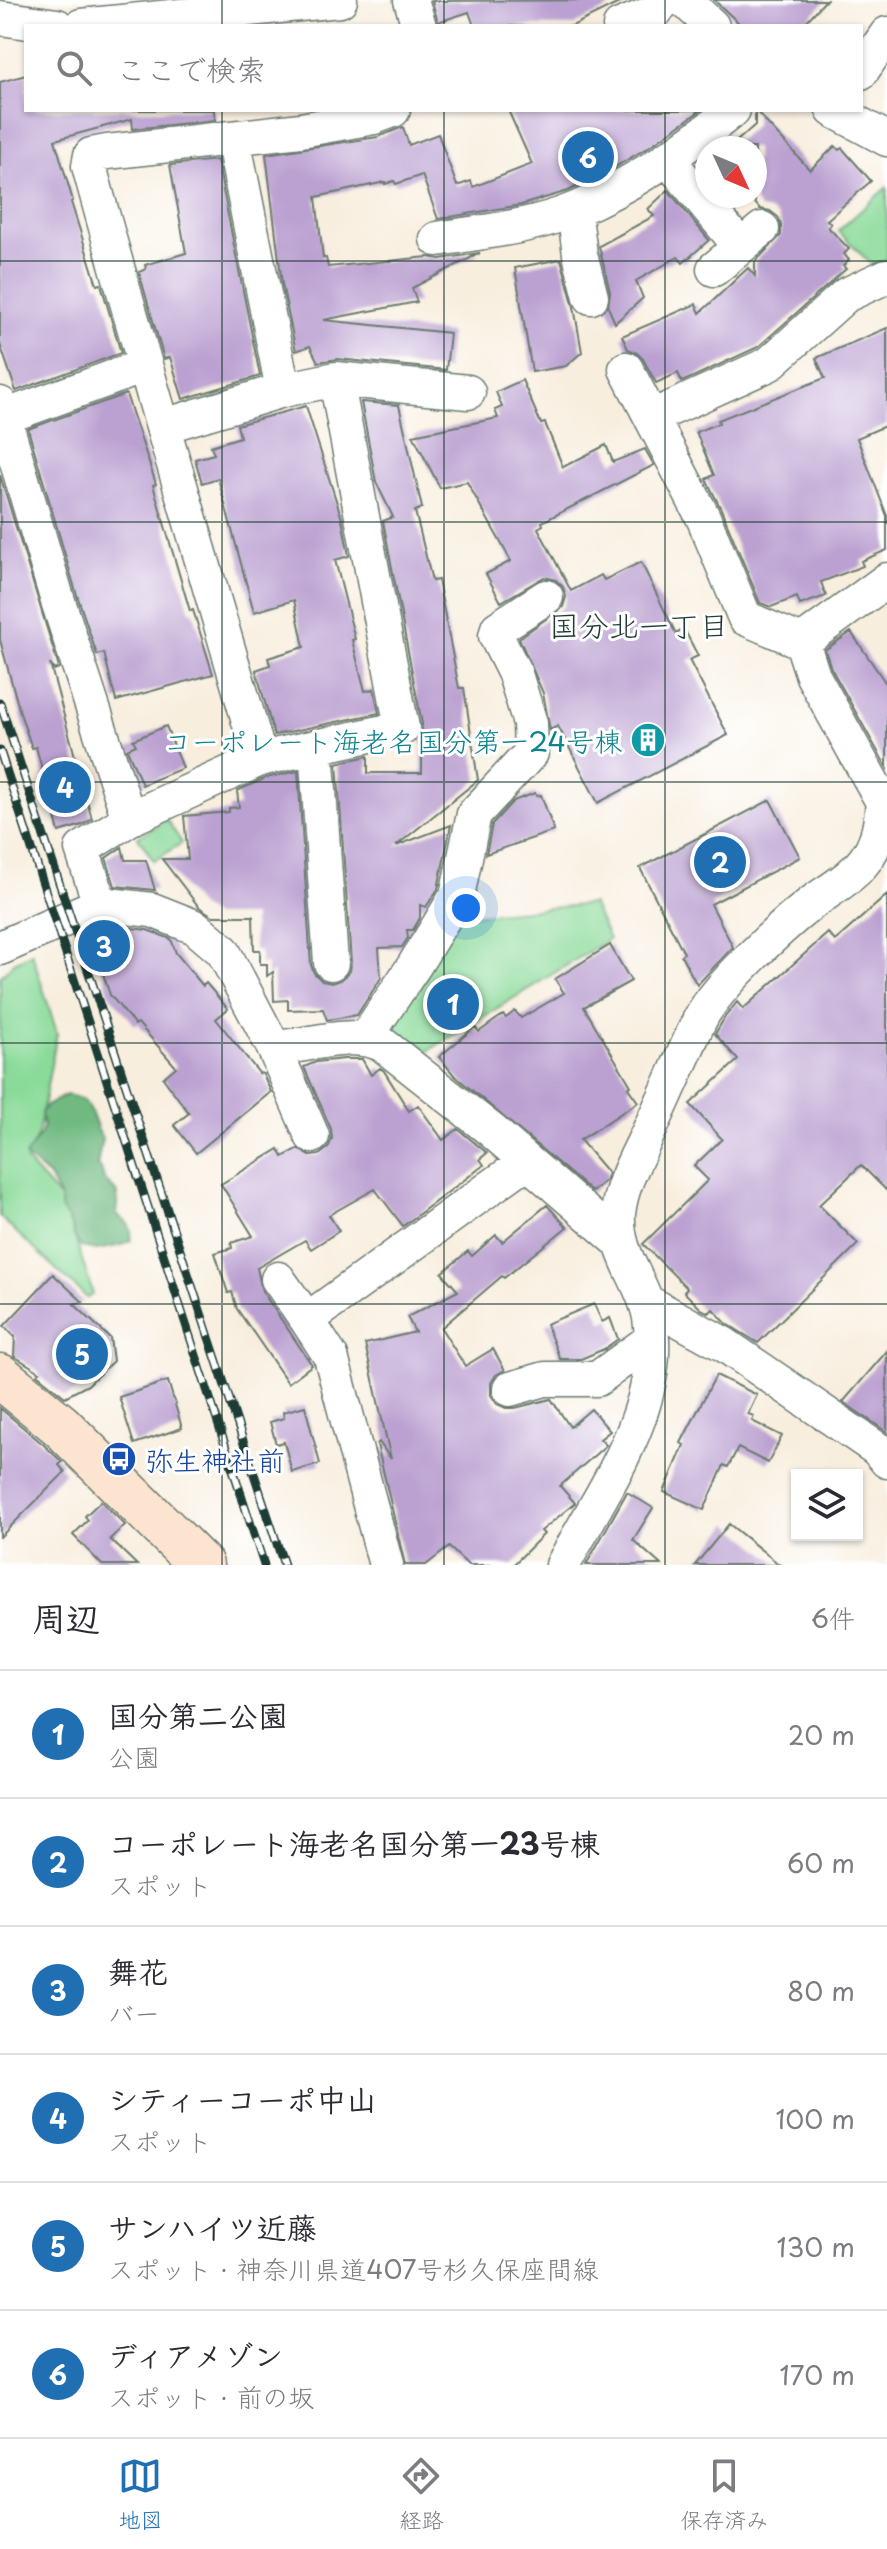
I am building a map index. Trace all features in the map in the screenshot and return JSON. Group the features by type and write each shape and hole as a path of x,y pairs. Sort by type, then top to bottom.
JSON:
{"main road":[{"path":"0,1376 61,1426 201,1565"}],"street":[{"path":"101,24 340,0"},
{"path":"411,0 418,24"},
{"path":"625,24 655,12 664,0"},
{"path":"684,0 710,24"},
{"path":"0,18 43,24"},
{"path":"863,69 887,34"},
{"path":"260,759 144,366 89,166 91,155 316,128 388,112"},
{"path":"437,239 512,227 574,210 667,158 730,112"},
{"path":"838,112 887,139"},
{"path":"233,138 283,390"},
{"path":"667,158 751,237 714,269"},
{"path":"574,210 580,254 591,297"},
{"path":"652,417 769,364 846,295 887,276"},
{"path":"129,819 57,598 2,410 144,366"},
{"path":"563,1565 632,1435 645,1396 652,1339 647,1302 632,1275 621,1243 618,1213 624,1188 703,1014 742,966 804,909 868,857 881,826 883,802 813,676 802,642 745,618 703,517 626,369"},
{"path":"164,426 283,390 336,379 468,392"},
{"path":"100,904 82,849 129,819 260,759 402,728 336,379"},
{"path":"802,642 887,580"},
{"path":"366,1037 457,896 474,814 531,753 530,723 515,674 496,636 498,628 546,597"},
{"path":"316,747 331,963"},
{"path":"0,948 100,904 152,910 195,927 223,951 274,1048 312,1136"},
{"path":"274,1048 366,1037 382,1044 621,1243"},
{"path":"307,1320 526,1162"},
{"path":"278,1279 331,1357 386,1565"},
{"path":"647,1302 725,1345 877,1449 887,1461"},
{"path":"510,1389 545,1379 597,1379 652,1339"}],"green space":[{"path":"887,187 887,262 874,267 838,231"},
{"path":"167,820 182,843 154,861 138,837"},
{"path":"592,904 609,939 415,1059 384,1030 460,916"},
{"path":"32,953 57,1033 38,1134 26,1161 64,1203 93,1294 87,1298 0,1217 0,977 14,962"},
{"path":"66,1095 76,1097 87,1105 102,1138 97,1166 104,1180 118,1193 116,1214 131,1231 131,1240 122,1245 97,1250 81,1247 49,1177 25,1156 41,1134 41,1112"}],"building":[{"path":"625,0 576,24 473,24 469,12 438,22 432,1"},
{"path":"714,0 826,0 804,24 740,24"},
{"path":"24,76 24,112 214,112 215,120 133,129 132,119 55,140 71,202 97,285 101,284 121,353 16,391 0,344 0,82"},
{"path":"509,112 698,112 608,171 568,191 521,205 438,219 422,175 396,184 394,181 385,182 316,197 323,258 326,258 328,267 480,253 412,288 417,302 323,320 450,333 446,370 338,359 318,362 310,346 296,351 282,284 266,154 378,137 403,127 409,145 438,134 457,186 471,181 473,187 532,164"},
{"path":"757,112 810,170 835,146 839,150 842,148 871,181 827,220 831,224 828,227 849,249 844,254 849,260 843,266 846,269 758,347 682,382 678,373 656,383 643,359 628,349 622,336 696,304 700,313 748,268 755,276 755,262 781,235 778,217 759,208 767,208 767,136 743,136 755,125"},
{"path":"217,160 260,376 183,399 170,357 164,359 139,272 146,269 145,265 186,253 170,165"},
{"path":"668,190 709,240 683,263 678,257 636,281 643,298 615,323 608,307 610,292 599,246 654,216 648,209"},
{"path":"561,259 582,352 566,366 532,372 515,268"},
{"path":"887,328 887,425 857,438 887,516 887,550 861,561 863,566 821,582 826,596 800,605 797,597 771,607 760,603 706,479 714,475 696,432 719,423 718,420 825,378 816,358"},
{"path":"522,380 541,424 545,423 563,467 606,445 613,462 645,449 654,465 542,522 543,525 538,528 571,591 601,575 604,580 641,562 676,634 684,629 698,656 689,660 728,735 598,803 558,726 550,730 543,693 519,638 563,607 566,597 563,587 556,580 544,577 501,602 486,574 511,561 467,482 440,488 413,435 498,418 495,410 502,407 496,392"},
{"path":"126,394 156,484 153,485 190,611 193,610 213,674 116,701 104,653 97,655 76,592 28,429"},
{"path":"361,402 399,405 422,508 415,511 432,581 438,580 459,688 464,688 478,780 396,846 451,825 438,889 426,907 420,905 420,918 413,930 407,930 408,938 402,947 379,948 381,978 357,1015 327,1020 323,1009 288,1010 288,1000 274,1001 273,972 267,976 267,964 260,964 260,950 254,950 253,916 213,916 199,907 162,859 188,859 184,816 229,812 229,808 239,807 237,791 266,778 298,771 311,965 322,981 332,983 349,972 351,962 337,763 368,756 368,773 422,773 422,724 383,521 393,517 376,482"},
{"path":"306,406 342,519 349,556 335,560 355,639 352,640 365,691 374,689 379,713 274,735 256,670 270,665 268,658 304,647 294,600 254,612 218,478 202,483 195,459 214,454 211,446 240,437 237,425"},
{"path":"0,475 59,668 54,670 50,664 92,819 59,832 36,747 32,748 21,716 0,640"},
{"path":"851,632 887,685 887,768 831,668 825,650"},
{"path":"166,726 183,768 142,785 127,749 136,745 133,740"},
{"path":"535,793 536,796 541,795 554,831 486,854 492,824 513,801"},
{"path":"770,800 800,857 711,904 733,947 697,985 640,868"},
{"path":"122,847 125,860 146,860 155,890 115,886 106,858"},
{"path":"887,895 887,1191 861,1165 819,1205 858,1244 758,1343 726,1323 713,1309 709,1313 701,1309 684,1292 687,1288 643,1244 708,1180 694,1166 722,1139 690,1104 738,1060 715,1034 725,1017 737,1002 743,1009 828,933 835,941"},
{"path":"115,926 147,930 171,939 176,953 203,986 206,983 228,1009 216,1019 263,1074 271,1092 196,1153 174,1125 189,1113 163,1078 176,1067 110,995 93,943 118,935"},
{"path":"610,945 631,981 584,1007 638,1102 580,1140 608,1173 605,1181 592,1192 454,1075 439,1057 475,1027 479,1032 503,1015 506,1018 515,1011 521,1018 564,993 555,979"},
{"path":"362,1059 371,1075 380,1068 384,1071 409,1111 418,1105 443,1140 458,1129 487,1153 480,1159 484,1165 403,1226 375,1189 329,1215 339,1231 311,1249 305,1240 257,1268 262,1291 312,1365 288,1383 237,1309 232,1292 228,1293 215,1253 232,1248 231,1243 253,1236 221,1184 279,1149 283,1157 298,1149 310,1156 319,1155 328,1148 332,1139 331,1129 304,1067 316,1062"},
{"path":"547,1205 567,1227 504,1278 502,1276 441,1328 465,1366 493,1349 505,1370 496,1375 491,1383 491,1395 497,1404 515,1408 551,1399 570,1427 591,1409 610,1431 600,1439 606,1445 560,1486 575,1503 541,1531 544,1534 513,1565 468,1565 449,1547 426,1565 405,1565 377,1444 379,1442 391,1459 365,1344 415,1332 407,1317 458,1291 442,1273 468,1251 472,1256 496,1235 502,1242"},
{"path":"53,1274 83,1302 74,1304 110,1338 113,1361 88,1385 65,1397 37,1374 40,1372 14,1356 15,1337 4,1326"},
{"path":"594,1304 602,1322 610,1318 618,1339 581,1359 560,1359 546,1324"},
{"path":"887,1351 887,1432 843,1402"},
{"path":"716,1375 757,1395 748,1414 754,1416 752,1421 782,1436 768,1463 738,1448 728,1467 724,1465 704,1510 664,1492 684,1445 681,1443"},
{"path":"168,1381 182,1428 134,1444 119,1397"},
{"path":"305,1406 320,1464 292,1472 284,1442 276,1444 270,1422 284,1418 283,1412"},
{"path":"0,1408 62,1462 59,1465 65,1472 0,1537"},
{"path":"627,1492 653,1508 633,1540 661,1565 586,1565"},
{"path":"101,1501 125,1525 110,1539 137,1565 102,1565 73,1535 88,1520 85,1516"},
{"path":"729,1524 780,1565 695,1565"}],"railway":[{"path":"0,703 284,1565"},
{"path":"0,751 264,1565"}],"place":[{"name":"ディアメゾン","path":"588,157"},
{"name":"コーポレート海老名国分第一24号棟","path":"648,740"},
{"name":"シティーコーポ中山","path":"65,787"},
{"name":"コーポレート海老名国分第一23号棟","path":"720,862"},
{"name":"舞花","path":"104,946"},
{"name":"国分第二公園","path":"453,1004"},
{"name":"サンハイツ近藤","path":"82,1354"},
{"name":"弥生神社前","path":"119,1459"}],"district":[{"name":"国分北一丁目","path":"639,624"}]}
